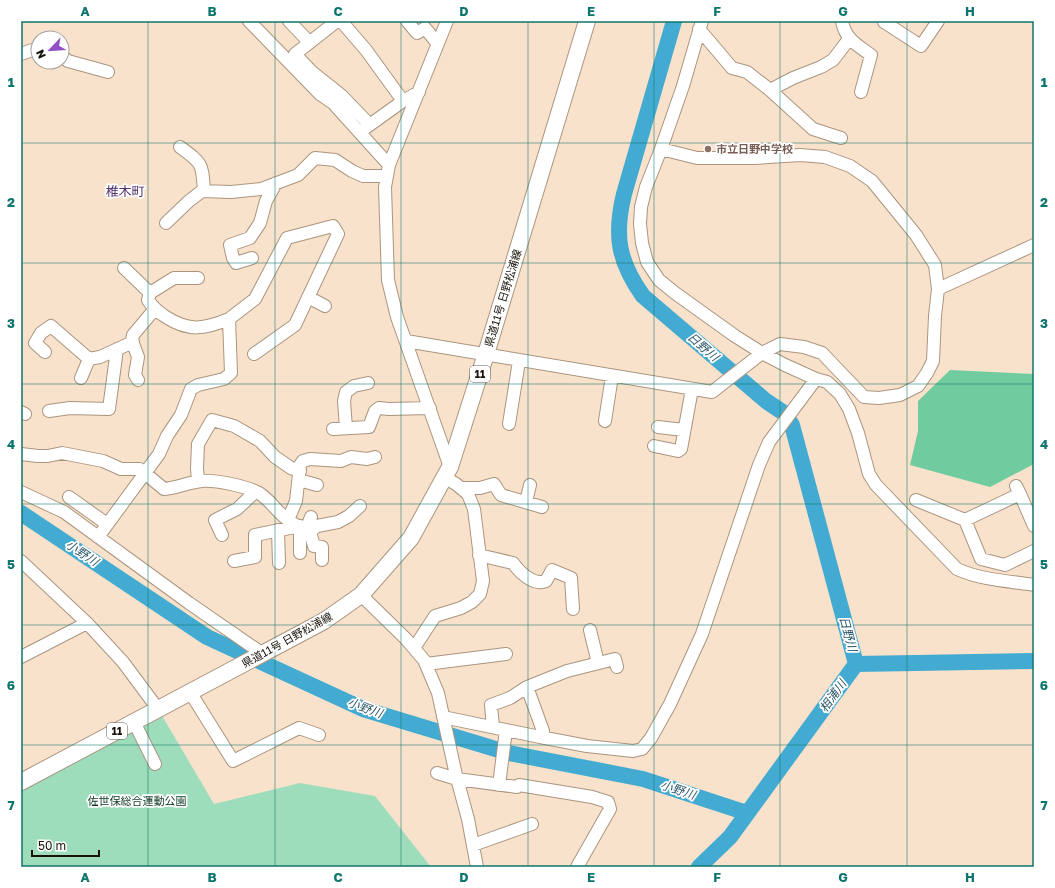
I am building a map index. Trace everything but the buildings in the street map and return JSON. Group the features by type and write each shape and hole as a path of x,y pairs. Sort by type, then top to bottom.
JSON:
{"main road":[{"name":"県道11号 日野松浦線","path":"21,782 137,727 158,709 324,621 361,595 411,538 447,472 486,354 587,21"}],"street":[{"path":"249,21 320,94 334,103 364,128"},
{"path":"290,21 309,42"},
{"path":"337,21 295,54 312,72 342,96 364,128 388,170"},
{"path":"341,21 366,50 403,101"},
{"path":"407,21 417,33 425,28 438,44"},
{"path":"414,648 435,616 472,602 480,594 482,582 474,509 468,494 447,472 430,408 397,317 388,280 385,187 388,170 448,21"},
{"path":"842,21 843,27 849,39 871,55 861,92"},
{"path":"885,21 884,22 920,46 938,21"},
{"path":"700,25 732,68 747,72 770,90 813,129 841,138"},
{"path":"700,25 683,86 646,187 641,207 640,224 642,244 647,262 659,280 758,356 827,382 840,394 849,409 858,433 869,474 876,485 957,569 968,574 1034,585"},
{"path":"770,90 833,60 849,39"},
{"path":"70,62 108,72"},
{"path":"364,128 403,101 419,92"},
{"path":"180,147 194,158 202,167 204,191"},
{"path":"406,341 712,392 758,356 780,344 804,347 822,353 864,397 880,398 900,395 918,386 933,361 938,289 934,265 916,235 872,181 850,166 825,157 800,155 755,158 697,158 661,149"},
{"path":"166,223 202,191 231,192 261,189 298,175 315,158 335,160 363,176 388,170"},
{"path":"252,258 236,263 228,240 250,238 260,223 266,201 276,183"},
{"path":"198,278 174,278 150,293 148,300 154,310 176,324 193,328 214,325 229,319 255,299 287,238 333,226 338,234 295,325 260,353"},
{"path":"938,289 1034,246"},
{"path":"124,268 150,293"},
{"path":"308,297 325,306"},
{"path":"138,380 135,375 138,357 133,342 133,336 154,310"},
{"path":"98,537 159,454 167,436 181,415 191,389 198,385 224,379 231,373 229,319"},
{"path":"45,352 35,343 41,333 51,326 89,359"},
{"path":"89,359 100,357 133,342"},
{"path":"49,411 70,408 109,409 117,349"},
{"path":"81,378 89,359"},
{"path":"509,424 519,361"},
{"path":"605,421 612,376"},
{"path":"444,720 493,727 587,746 633,751 642,749 651,738 670,704 702,634 759,465 769,442 816,379"},
{"path":"346,428 344,401 346,392 354,386 368,383"},
{"path":"654,446 678,451 681,449 692,389"},
{"path":"333,429 369,427 375,411 379,408 430,408"},
{"path":"198,481 198,444 212,420 234,426 260,441 275,457 300,476 317,485"},
{"path":"658,427 684,430"},
{"path":"21,454 48,456 62,453 103,461 121,469 140,469 144,474 164,489 172,489 198,481 225,483 245,488 258,493 288,520 305,529 314,546 322,547 322,560"},
{"path":"288,520 296,501 300,476 300,465 303,461 310,458 341,461 351,457 367,459 375,457"},
{"path":"498,490 500,474"},
{"path":"461,488 480,488 494,484 501,495 542,507"},
{"path":"526,502 530,485"},
{"path":"965,520 1018,490 1034,526"},
{"path":"21,492 64,512 189,603 263,654"},
{"path":"222,535 215,520 238,509 255,492"},
{"path":"69,497 107,524"},
{"path":"916,500 965,520 981,560 1005,565 1034,551"},
{"path":"234,561 256,557 255,535 278,530 305,529 338,522 349,516 360,506"},
{"path":"300,553 305,529 311,517"},
{"path":"278,530 279,563"},
{"path":"479,555 513,563 518,569 534,581 541,583 546,581 552,570 571,578 573,609"},
{"path":"21,561 87,623 123,662 158,709"},
{"path":"361,595 414,648 426,664 438,693 456,777 468,819 477,867"},
{"path":"21,657 87,623"},
{"path":"590,630 598,663"},
{"path":"426,664 506,654"},
{"path":"493,727 491,705 510,698 527,687 567,671 614,659 617,667"},
{"path":"527,687 542,731 540,737"},
{"path":"190,692 233,761 298,728 319,735"},
{"path":"137,727 155,764"},
{"path":"499,784 506,730"},
{"path":"437,773 517,787 519,785 592,797 608,802 610,809 577,867"},
{"path":"473,845 532,824"}],"green space":[{"path":"950,370 1034,374 1034,464 990,487 910,465 918,431 918,401"},
{"name":"佐世保総合運動公園","path":"161,714 214,804 300,783 375,796 431,867 21,867 21,791"}],"waterway":[{"name":"日野川","path":"674,21 624,194 619,222 620,247 623,259 628,271 643,296 766,401 784,413 792,425 856,664"},
{"name":"小野川","path":"21,513 207,637 363,709 509,753 643,779 747,813"},
{"name":"相浦川","path":"699,867 730,837 856,664 1034,661"}],"place":[{"name":"市立日野中学校","path":"708,149"}],"district":[{"name":"椎木町","path":"125,191"}]}
